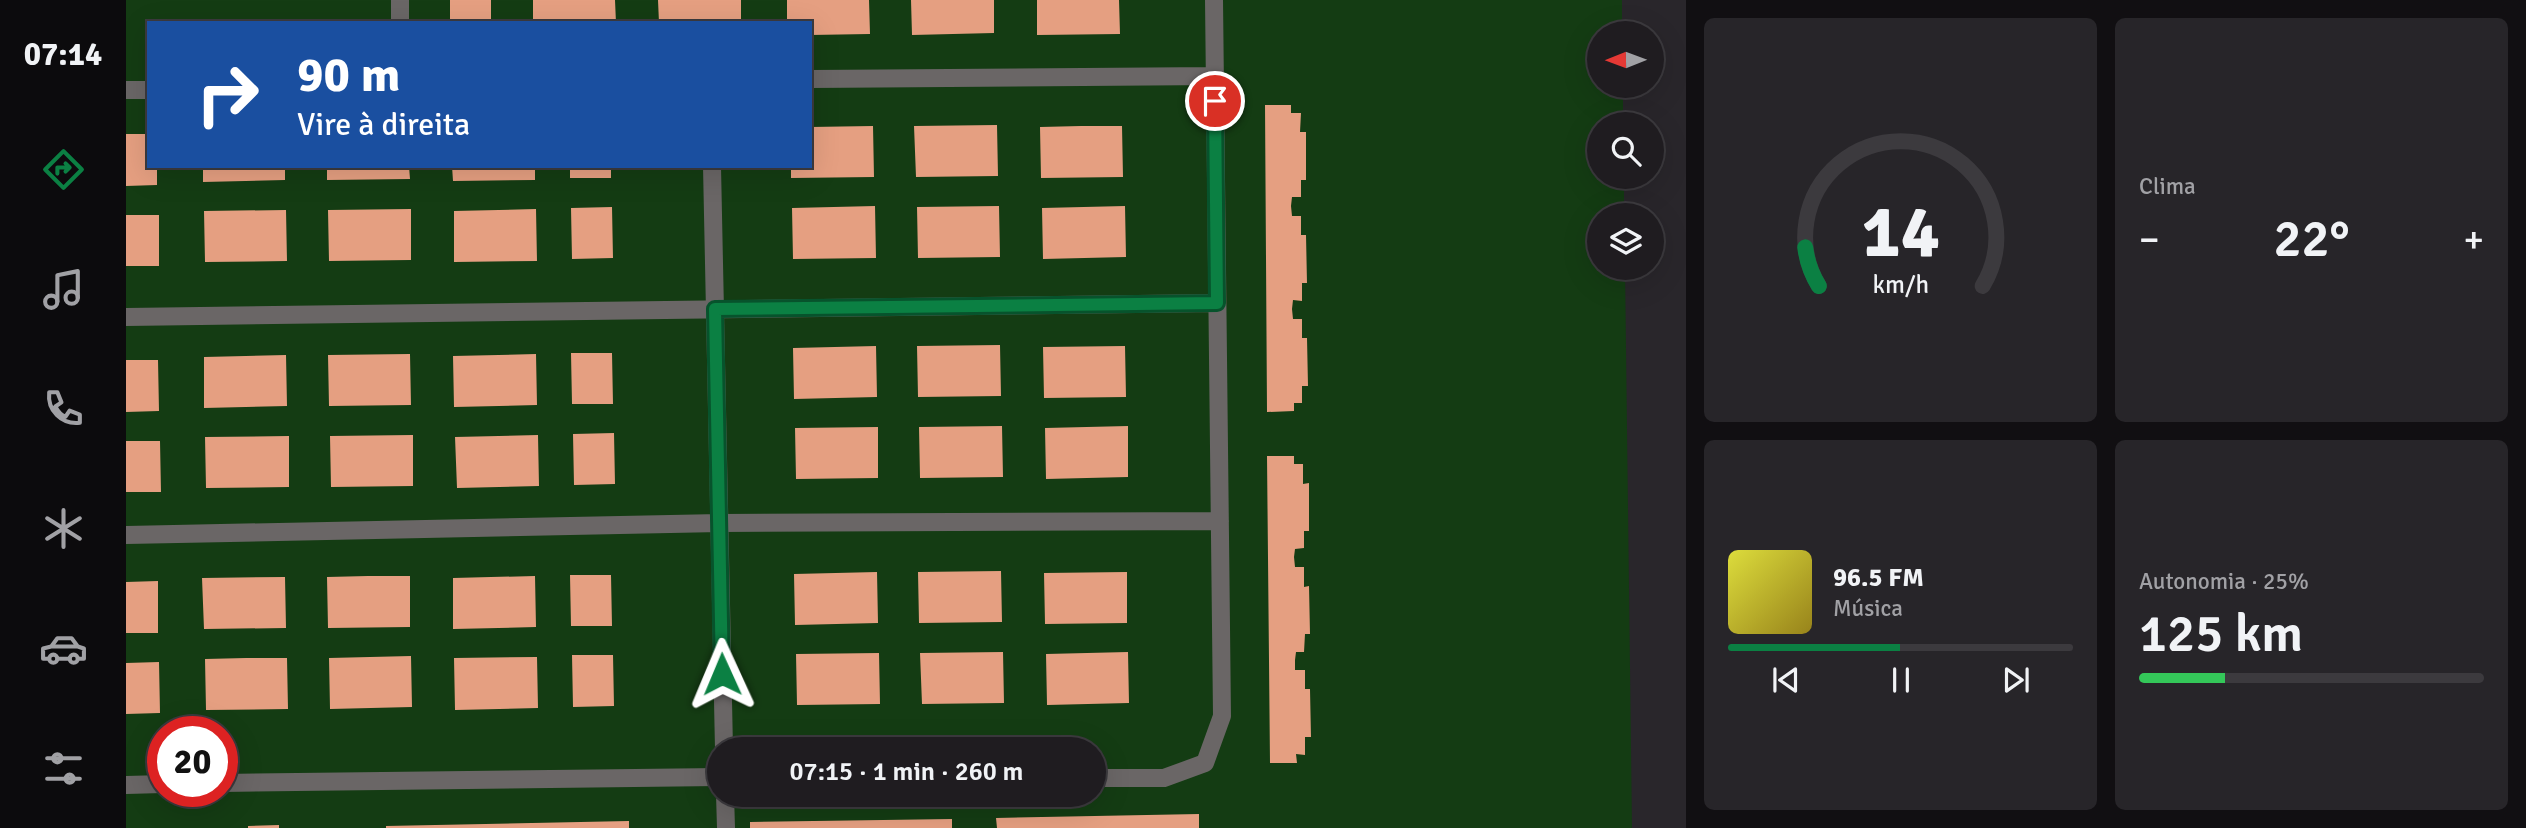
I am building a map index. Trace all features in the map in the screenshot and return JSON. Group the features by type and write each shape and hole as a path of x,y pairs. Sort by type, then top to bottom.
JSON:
{"lane":[{"path":"400,0 400,21"},
{"path":"1106,778 1164,778 1205,763 1222,716 1214,0"},
{"path":"812,79 1214,76"},
{"path":"126,90 147,90"},
{"path":"712,168 724,737"},
{"path":"126,317 1217,303"},
{"path":"126,535 720,523 1220,521"},
{"path":"238,783 707,777"},
{"path":"126,785 147,784"},
{"path":"725,807 726,828"}],"green space":[{"path":"126,0 1622,0 1622,21 1587,21 1587,98 1623,98 1623,112 1587,112 1587,189 1624,189 1624,203 1587,203 1587,280 1625,280 1632,828 126,828"}],"building":[{"path":"450,0 491,0 491,21 450,21"},
{"path":"533,0 615,0 616,21 533,21"},
{"path":"658,0 741,0 741,21 659,21"},
{"path":"787,0 869,0 870,34 812,35 812,21 787,21"},
{"path":"911,0 994,0 994,33 912,35"},
{"path":"1037,0 1119,0 1120,34 1037,35"},
{"path":"1265,105 1291,105 1291,113 1301,113 1300,132 1306,132 1306,180 1301,180 1301,197 1292,197 1291,206 1292,216 1301,216 1301,235 1306,235 1307,283 1302,283 1302,301 1293,300 1292,309 1293,319 1302,319 1302,338 1307,338 1308,386 1302,386 1302,403 1294,403 1294,411 1267,412"},
{"path":"997,125 998,176 916,177 914,126"},
{"path":"873,126 874,177 791,178 791,168 812,168 812,127"},
{"path":"1122,126 1123,177 1041,178 1040,127"},
{"path":"126,134 147,134 147,168 157,168 157,185 126,186"},
{"path":"203,168 285,168 285,180 203,182"},
{"path":"327,168 409,168 410,179 327,180"},
{"path":"452,168 535,168 535,180 453,181"},
{"path":"570,168 611,168 611,178 570,178"},
{"path":"875,206 876,258 793,259 792,208"},
{"path":"999,206 1000,257 918,258 917,207"},
{"path":"1125,206 1126,257 1043,259 1042,208"},
{"path":"612,207 613,258 572,259 571,208"},
{"path":"411,209 411,260 329,261 328,210"},
{"path":"536,209 537,261 454,262 454,211"},
{"path":"286,210 287,261 205,262 204,211"},
{"path":"126,215 159,215 159,266 126,266"},
{"path":"1000,345 1001,396 918,397 917,346"},
{"path":"876,346 877,397 794,399 793,348"},
{"path":"1125,346 1126,397 1044,398 1043,347"},
{"path":"571,353 612,353 613,404 572,404"},
{"path":"410,354 411,405 329,406 328,355"},
{"path":"536,354 537,405 454,407 453,356"},
{"path":"286,355 287,406 204,408 204,357"},
{"path":"126,360 158,360 159,411 126,412"},
{"path":"1002,426 1003,477 920,478 919,427"},
{"path":"1128,426 1128,477 1046,479 1045,428"},
{"path":"878,427 878,478 796,479 795,428"},
{"path":"614,433 615,484 574,485 573,434"},
{"path":"413,435 413,486 331,487 330,436"},
{"path":"538,435 539,486 457,488 455,437"},
{"path":"289,436 289,487 206,488 205,437"},
{"path":"126,441 160,441 161,492 126,492"},
{"path":"1267,456 1294,456 1294,464 1303,464 1303,484 1309,483 1309,531 1304,531 1304,548 1295,549 1294,557 1295,567 1304,567 1304,587 1309,586 1310,634 1305,634 1304,652 1296,652 1295,670 1305,670 1305,689 1310,689 1311,737 1305,737 1305,755 1296,754 1297,763 1270,763"},
{"path":"1001,571 1002,622 919,623 918,572"},
{"path":"877,572 878,623 795,625 794,574"},
{"path":"1127,572 1127,623 1045,624 1044,573"},
{"path":"570,575 611,575 612,626 571,626"},
{"path":"410,576 410,627 328,628 327,577"},
{"path":"535,576 536,627 453,629 453,578"},
{"path":"285,577 286,628 204,629 202,578"},
{"path":"158,581 158,633 126,633 126,582"},
{"path":"1003,652 1004,703 922,704 920,653"},
{"path":"1128,652 1129,703 1047,705 1046,654"},
{"path":"879,653 880,704 797,705 796,654"},
{"path":"572,655 613,655 614,706 573,707"},
{"path":"411,656 412,707 330,709 329,658"},
{"path":"537,657 538,708 455,710 454,658"},
{"path":"287,658 288,709 206,710 205,659"},
{"path":"159,662 160,713 126,714 126,663"},
{"path":"1199,814 1199,828 997,828 996,818"},
{"path":"952,819 952,828 750,828 750,822"},
{"path":"629,821 629,828 386,828 386,826"},
{"path":"279,825 279,828 248,828 248,826"}],"route":[{"path":"722,674 715,309 1217,303 1215,101"}]}
